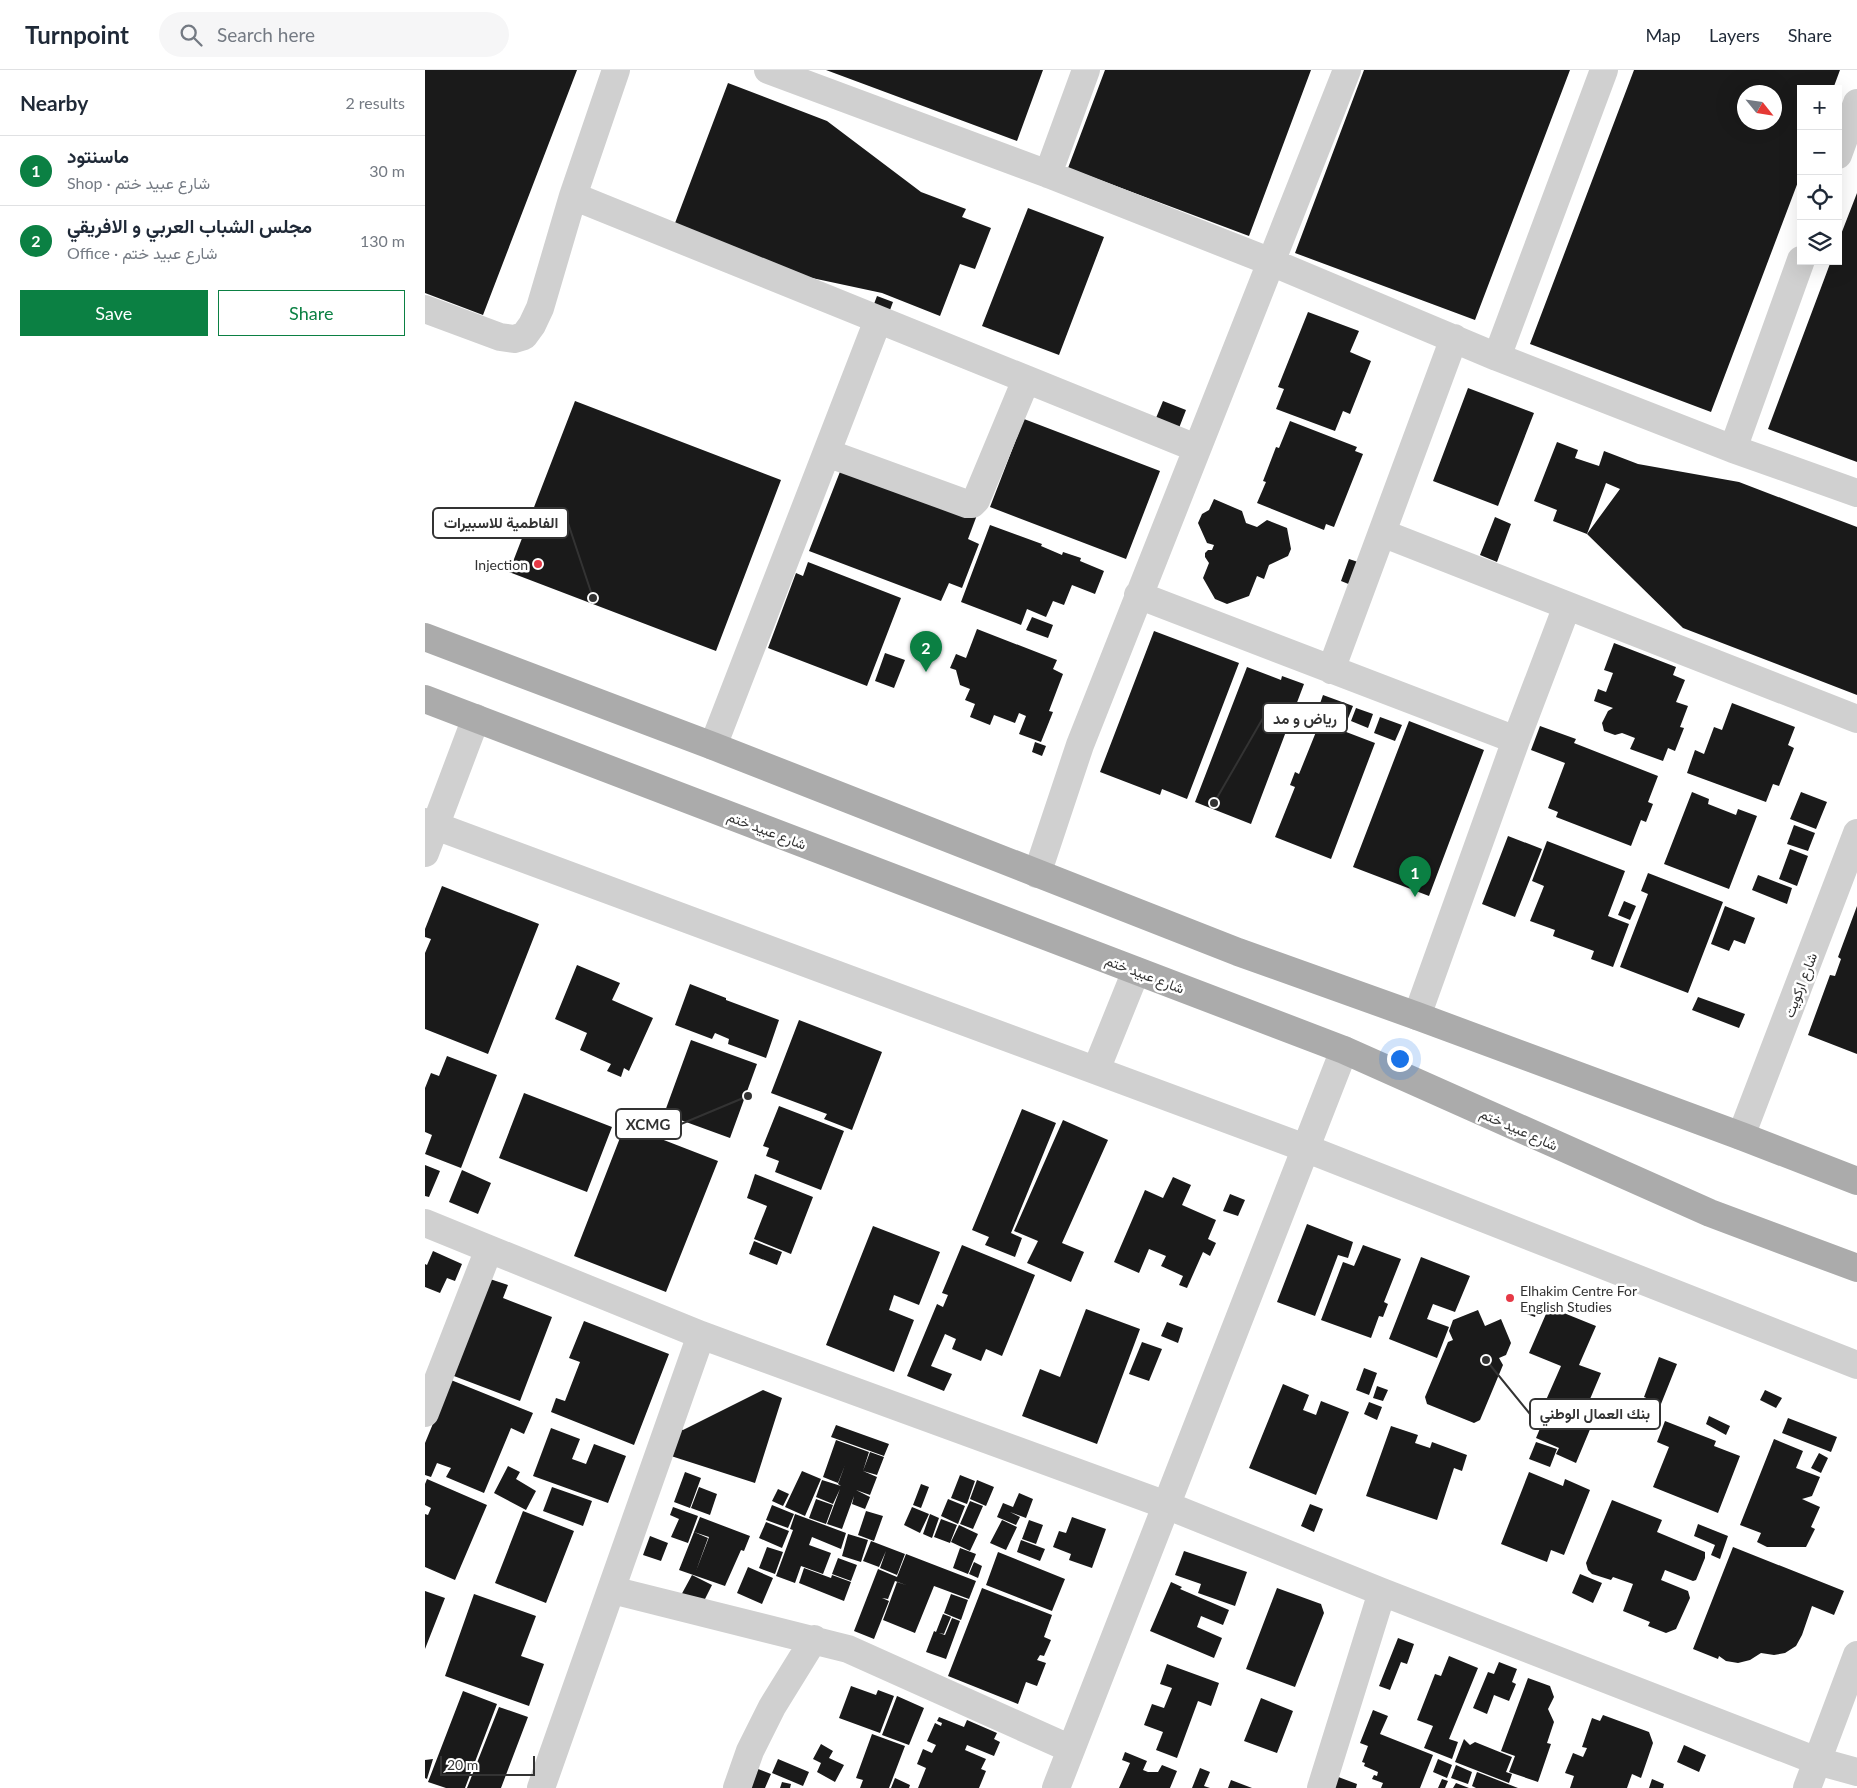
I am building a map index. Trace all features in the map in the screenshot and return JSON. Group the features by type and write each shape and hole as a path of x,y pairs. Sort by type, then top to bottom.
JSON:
{"main road":[{"path":"425,637 713,746 1237,952 1417,1016 1857,1181"},
{"name":"شارع عبيد ختم","path":"425,699 1344,1050 1710,1213 1857,1268"}],"street":[{"path":"425,309 500,337 514,339 524,336 540,308 573,196 616,70"},
{"path":"768,70 1048,174 1271,262 1497,356 1733,449 1857,493"},
{"path":"1048,174 1086,70"},
{"path":"1037,874 1080,744 1347,70"},
{"path":"1497,356 1604,70"},
{"path":"1842,144 1857,103"},
{"path":"573,196 1196,448"},
{"path":"1733,449 1799,265"},
{"path":"713,746 878,320"},
{"path":"1331,670 1454,338"},
{"path":"827,453 967,504 972,504 976,500 1026,380"},
{"path":"1382,533 1857,719"},
{"path":"1138,595 1516,740"},
{"path":"1417,1016 1516,740 1567,606"},
{"path":"425,853 430,824 475,718"},
{"path":"430,824 1305,1148 1857,1365"},
{"name":"شارع اركويت","path":"1741,1136 1854,848"},
{"path":"1096,1070 1136,971"},
{"path":"1056,1788 1344,1050"},
{"path":"425,1223 701,1334 1166,1505 1382,1592 1817,1761 1857,1772"},
{"path":"425,1413 489,1249"},
{"path":"541,1788 701,1334"},
{"path":"612,1590 848,1649 1071,1749"},
{"path":"1321,1788 1382,1592"},
{"path":"737,1788 750,1751 772,1707 814,1639"},
{"path":"1807,1788 1857,1655"}],"building":[{"path":"425,70 577,70 483,315 425,293"},
{"path":"826,70 1043,70 1017,141"},
{"path":"1105,70 1311,70 1249,236 1068,168"},
{"path":"1364,70 1570,70 1475,320 1295,253"},
{"path":"1634,70 1840,70 1834,85 1797,85 1797,185 1711,412 1530,344"},
{"path":"728,83 827,121 921,192 966,209 962,217 991,228 975,269 960,264 940,316 882,293 770,269 672,231"},
{"path":"1857,193 1857,462 1768,429 1830,265 1842,265 1842,232"},
{"path":"1028,208 1104,237 1059,355 982,326"},
{"path":"877,296 893,302 887,318 871,312"},
{"path":"1308,312 1359,331 1350,352 1371,361 1350,414 1343,411 1335,431 1276,409 1284,389 1278,387"},
{"path":"1468,388 1534,413 1498,506 1433,481"},
{"path":"575,401 781,480 716,651 509,572"},
{"path":"1163,401 1186,410 1179,428 1156,418"},
{"path":"1024,419 1160,471 1126,559 990,507"},
{"path":"1290,421 1357,447 1355,451 1363,454 1334,527 1326,524 1324,530 1257,503 1266,482 1263,481 1276,447 1279,448"},
{"path":"1557,442 1578,450 1575,458 1599,466 1604,451 1638,464 1739,482 1857,527 1857,695 1683,628 1587,534 1553,521 1557,510 1534,501","holes":["1606,483 1620,489 1587,534"]},
{"path":"843,464 977,515 968,539 979,544 962,588 949,583 941,601 809,551"},
{"path":"1214,499 1242,511 1246,523 1257,527 1267,520 1287,528 1291,549 1288,556 1269,565 1264,579 1257,576 1249,596 1227,604 1215,599 1203,578 1209,563 1205,553 1208,550 1212,550 1214,545 1207,543 1198,523 1202,514 1209,510"},
{"path":"1495,517 1511,524 1497,562 1480,555"},
{"path":"990,525 1042,544 1041,546 1062,555 1063,552 1081,558 1080,561 1104,571 1095,594 1072,585 1064,605 1053,601 1046,617 1027,609 1021,625 961,602"},
{"path":"1349,559 1364,564 1356,587 1341,581"},
{"path":"808,562 901,598 867,686 768,648 796,573 803,576"},
{"path":"1032,617 1053,625 1048,638 1026,630"},
{"path":"977,629 1057,660 1053,669 1063,674 1049,711 1053,712 1041,742 1019,734 1026,716 1019,713 1015,723 994,715 990,725 970,717 975,704 965,700 970,689 960,685 956,670 950,668 956,654 966,658"},
{"path":"1154,631 1239,663 1187,799 1162,789 1160,795 1100,772"},
{"path":"1614,643 1676,667 1673,675 1685,680 1676,702 1688,706 1680,727 1684,728 1675,751 1668,748 1663,761 1630,749 1635,738 1622,733 1615,735 1604,731 1602,723 1608,711 1613,708 1594,701 1598,689 1606,692 1613,673 1604,670"},
{"path":"885,653 905,660 894,688 875,681"},
{"path":"1247,667 1281,680 1282,676 1304,684 1251,824 1195,802"},
{"path":"1323,695 1353,706 1345,726 1316,715"},
{"path":"1732,703 1795,727 1788,745 1794,748 1779,786 1773,784 1766,802 1687,773 1695,750 1704,754 1714,727 1722,730"},
{"path":"1356,708 1373,714 1368,728 1351,721"},
{"path":"1380,717 1402,725 1395,741 1374,733"},
{"path":"1409,721 1484,750 1429,896 1353,867"},
{"path":"1320,722 1375,743 1331,859 1275,837 1295,787 1290,785 1295,772 1299,774"},
{"path":"1540,726 1576,739 1574,743 1658,776 1648,802 1653,804 1646,822 1641,820 1631,846 1556,817 1558,812 1548,808 1565,763 1531,750"},
{"path":"1035,742 1046,746 1042,756 1032,752"},
{"path":"1692,792 1709,799 1708,804 1736,815 1738,809 1757,816 1729,889 1664,864"},
{"path":"1801,792 1827,802 1816,829 1790,819"},
{"path":"1794,825 1815,833 1808,851 1787,844"},
{"path":"1508,836 1542,849 1515,917 1482,904"},
{"path":"1547,841 1625,871 1608,916 1629,924 1613,967 1591,959 1594,951 1553,936 1555,930 1530,921 1544,886 1532,881"},
{"path":"1790,849 1808,856 1797,886 1779,879"},
{"path":"1648,873 1723,902 1688,993 1620,967 1648,894 1641,891"},
{"path":"1758,875 1792,888 1787,904 1752,890"},
{"path":"442,886 539,924 488,1054 425,1029 425,953 431,939 425,937 425,929"},
{"path":"1624,901 1636,906 1630,920 1618,915"},
{"path":"1725,906 1755,918 1745,944 1734,940 1729,951 1711,944"},
{"path":"1857,906 1857,1054 1808,1035 1830,975 1835,976 1841,959 1838,957"},
{"path":"577,965 620,983 612,1000 653,1018 629,1071 624,1068 621,1077 607,1071 611,1064 580,1050 587,1033 555,1019"},
{"path":"690,984 779,1020 766,1058 728,1044 729,1039 715,1033 712,1039 675,1025"},
{"path":"1698,997 1745,1014 1739,1028 1692,1010"},
{"path":"799,1020 882,1052 852,1130 824,1119 827,1114 771,1093"},
{"path":"691,1040 757,1064 730,1138 664,1114"},
{"path":"447,1056 497,1075 461,1168 425,1154 432,1135 425,1132 425,1088 431,1073 439,1076"},
{"path":"524,1093 612,1127 587,1192 499,1158"},
{"path":"779,1106 844,1131 821,1190 775,1172 779,1161 766,1156 769,1148 763,1146"},
{"path":"1022,1109 1056,1123 1011,1233 1022,1238 1015,1257 985,1245 989,1237 972,1230"},
{"path":"1063,1120 1108,1140 1062,1243 1084,1252 1071,1282 1027,1263 1038,1241 1014,1231"},
{"path":"625,1125 718,1161 666,1292 574,1256"},
{"path":"425,1165 440,1171 429,1197 425,1196"},
{"path":"462,1170 491,1183 478,1214 449,1202"},
{"path":"755,1174 813,1197 791,1254 754,1239 767,1206 747,1198"},
{"path":"1173,1177 1191,1185 1182,1205 1216,1220 1208,1239 1216,1243 1210,1256 1203,1252 1187,1288 1179,1285 1183,1276 1161,1266 1166,1256 1149,1249 1139,1273 1114,1262 1145,1190 1163,1198"},
{"path":"1230,1194 1245,1200 1238,1216 1223,1211"},
{"path":"1307,1224 1353,1242 1348,1258 1338,1255 1315,1316 1277,1302"},
{"path":"873,1226 940,1252 919,1305 894,1295 889,1310 914,1320 894,1372 826,1345"},
{"path":"754,1241 782,1252 777,1265 749,1254"},
{"path":"962,1245 1035,1275 1002,1356 986,1349 981,1361 952,1349 956,1339 945,1334 931,1366 952,1374 944,1391 907,1376 937,1304 943,1307 948,1295 942,1293"},
{"path":"1363,1245 1401,1259 1384,1302 1388,1304 1383,1317 1379,1316 1371,1338 1321,1320 1343,1262 1354,1266"},
{"path":"433,1251 462,1264 455,1281 447,1278 440,1293 425,1287 425,1264 427,1265"},
{"path":"1421,1257 1470,1276 1455,1312 1433,1304 1427,1319 1449,1327 1437,1358 1389,1339"},
{"path":"490,1279 508,1285 503,1298 552,1317 520,1401 446,1373"},
{"path":"1523,1303 1538,1309 1535,1317 1519,1311"},
{"path":"1549,1307 1596,1326 1579,1365 1601,1373 1585,1411 1596,1415 1576,1463 1556,1454 1559,1448 1536,1438 1544,1419 1539,1416 1561,1366 1529,1353"},
{"path":"1086,1309 1140,1329 1097,1444 1022,1416 1040,1369 1060,1377"},
{"path":"1478,1310 1485,1326 1501,1319 1511,1343 1506,1355 1499,1358 1503,1365 1480,1420 1474,1423 1427,1404 1425,1397 1448,1342 1453,1340 1449,1331 1453,1320"},
{"path":"584,1321 669,1354 634,1445 551,1412 556,1398 565,1401 580,1362 569,1358"},
{"path":"1167,1322 1183,1328 1178,1343 1161,1336"},
{"path":"1142,1342 1162,1349 1149,1381 1129,1374"},
{"path":"1659,1357 1677,1364 1661,1404 1644,1397"},
{"path":"1364,1368 1377,1373 1369,1395 1356,1390"},
{"path":"451,1380 533,1413 524,1434 511,1428 484,1493 446,1477 451,1468 437,1463 431,1477 425,1475 425,1443"},
{"path":"1283,1384 1309,1395 1303,1410 1316,1415 1321,1401 1349,1412 1316,1495 1249,1468"},
{"path":"1377,1386 1388,1390 1383,1401 1373,1398"},
{"path":"763,1390 782,1398 755,1483 671,1456 673,1427 683,1430"},
{"path":"1765,1390 1782,1398 1776,1408 1760,1400"},
{"path":"1369,1402 1382,1407 1377,1420 1364,1414"},
{"path":"1709,1416 1730,1426 1726,1435 1706,1424"},
{"path":"1788,1418 1837,1437 1831,1452 1782,1433"},
{"path":"1665,1421 1716,1441 1714,1446 1740,1456 1718,1513 1653,1487 1669,1447 1657,1442"},
{"path":"836,1425 889,1444 884,1456 831,1437"},
{"path":"1391,1426 1418,1435 1415,1443 1430,1448 1432,1442 1467,1455 1462,1471 1454,1468 1437,1520 1366,1496"},
{"path":"551,1428 580,1439 572,1459 586,1464 594,1444 626,1456 608,1503 533,1476"},
{"path":"1774,1439 1803,1451 1796,1468 1820,1477 1812,1496 1802,1499 1820,1507 1811,1527 1815,1529 1806,1547 1767,1547 1757,1542 1761,1533 1740,1525"},
{"path":"836,1440 869,1452 863,1471 877,1477 870,1495 856,1490 870,1497 865,1509 852,1504 854,1496 842,1529 827,1524 840,1489 833,1504 816,1497 822,1480 841,1486 838,1484 845,1465 838,1483 823,1477"},
{"path":"1536,1442 1557,1449 1550,1467 1529,1459"},
{"path":"870,1452 884,1457 877,1475 863,1471"},
{"path":"1819,1453 1828,1458 1821,1473 1811,1468"},
{"path":"508,1466 520,1472 516,1479 536,1491 526,1510 494,1493"},
{"path":"802,1471 821,1479 805,1516 785,1507"},
{"path":"685,1472 701,1478 690,1508 674,1502"},
{"path":"1529,1472 1563,1486 1565,1479 1590,1490 1564,1555 1551,1550 1547,1562 1501,1544"},
{"path":"960,1475 975,1481 967,1504 951,1498"},
{"path":"427,1479 487,1505 455,1580 425,1567 425,1514 428,1515 431,1508 425,1505 425,1484"},
{"path":"977,1480 994,1487 986,1506 970,1499"},
{"path":"921,1484 929,1487 921,1508 913,1505"},
{"path":"552,1487 592,1501 583,1526 543,1511"},
{"path":"699,1487 717,1494 710,1515 691,1508"},
{"path":"778,1489 789,1494 783,1506 772,1501"},
{"path":"1019,1493 1033,1499 1026,1518 1010,1512 1020,1517 1016,1525 997,1517 1003,1503 1013,1507"},
{"path":"816,1499 833,1505 826,1524 809,1518"},
{"path":"948,1499 965,1506 958,1524 941,1516"},
{"path":"1612,1500 1662,1520 1657,1532 1705,1552 1705,1558 1696,1580 1693,1581 1665,1570 1661,1580 1688,1591 1690,1598 1676,1629 1666,1633 1648,1626 1650,1622 1623,1611 1633,1584 1613,1577 1611,1580 1592,1574 1588,1570 1586,1563"},
{"path":"970,1501 983,1506 973,1529 960,1524"},
{"path":"1310,1504 1323,1509 1314,1532 1301,1526"},
{"path":"772,1505 794,1514 788,1528 766,1520"},
{"path":"673,1507 698,1516 688,1543 671,1537 679,1519 670,1515"},
{"path":"912,1507 929,1514 920,1533 904,1525"},
{"path":"523,1511 574,1531 546,1603 495,1583"},
{"path":"866,1511 883,1516 874,1541 858,1535"},
{"path":"795,1514 846,1533 841,1549 812,1537 809,1545 831,1553 823,1574 801,1566 795,1583 776,1576 793,1530 790,1529"},
{"path":"930,1514 939,1518 932,1538 923,1534"},
{"path":"700,1517 750,1536 744,1551 741,1550 725,1586 679,1570 694,1532","holes":["694,1532 709,1537 696,1571 708,1538"]},
{"path":"1072,1517 1106,1529 1092,1568 1069,1560 1071,1554 1053,1547 1059,1531 1066,1533"},
{"path":"941,1519 957,1525 950,1543 934,1537"},
{"path":"1002,1520 1017,1527 1006,1550 990,1543"},
{"path":"1029,1520 1043,1525 1036,1544 1022,1539"},
{"path":"766,1522 789,1531 782,1548 759,1538"},
{"path":"1698,1524 1728,1536 1720,1559 1711,1555 1715,1545 1694,1536"},
{"path":"959,1525 978,1534 970,1551 951,1542"},
{"path":"848,1534 868,1540 861,1562 842,1556"},
{"path":"650,1536 668,1543 661,1561 643,1555"},
{"path":"1021,1540 1045,1549 1040,1561 1017,1552"},
{"path":"871,1541 905,1554 897,1575 880,1568 886,1551 879,1567 863,1561"},
{"path":"767,1547 783,1552 775,1574 759,1568"},
{"path":"1733,1547 1844,1591 1834,1615 1812,1606 1796,1646 1785,1653 1774,1655 1761,1653 1750,1660 1738,1663 1726,1661 1719,1656 1718,1659 1693,1649"},
{"path":"960,1548 976,1554 968,1574 953,1568"},
{"path":"1184,1551 1247,1572 1235,1606 1198,1593 1201,1584 1175,1575"},
{"path":"998,1552 1065,1579 1052,1611 986,1585"},
{"path":"906,1554 976,1581 969,1599 934,1586 915,1633 883,1620 897,1582 906,1585 895,1581 888,1599 882,1598 889,1601 874,1639 854,1631 878,1569 897,1577"},
{"path":"838,1558 857,1565 851,1581 832,1574"},
{"path":"974,1562 982,1566 978,1578 969,1574"},
{"path":"748,1567 773,1578 762,1604 737,1593"},
{"path":"804,1568 831,1578 832,1575 851,1582 844,1601 799,1583"},
{"path":"1580,1574 1602,1583 1593,1603 1572,1593"},
{"path":"692,1575 712,1585 700,1609 679,1599"},
{"path":"1171,1582 1182,1587 1180,1589 1229,1610 1223,1625 1201,1616 1197,1627 1222,1638 1214,1658 1150,1631"},
{"path":"982,1588 1052,1615 1044,1637 1051,1640 1044,1656 1040,1655 1037,1660 1046,1663 1037,1686 1026,1682 1018,1704 948,1676"},
{"path":"1277,1588 1321,1604 1324,1613 1295,1687 1246,1669"},
{"path":"425,1591 445,1598 425,1649"},
{"path":"474,1594 536,1616 521,1656 544,1664 529,1706 445,1676"},
{"path":"951,1594 968,1600 961,1620 944,1613"},
{"path":"943,1614 951,1617 944,1634 939,1633 945,1635 952,1618 960,1621 946,1659 926,1652"},
{"path":"1398,1638 1414,1644 1407,1664 1401,1662 1390,1690 1379,1686"},
{"path":"1449,1656 1478,1668 1449,1739 1458,1742 1452,1759 1424,1748 1433,1726 1417,1720 1435,1674 1441,1676"},
{"path":"1499,1662 1517,1669 1512,1682 1516,1684 1509,1701 1494,1695 1487,1714 1473,1708 1488,1672 1494,1674"},
{"path":"1167,1664 1219,1683 1211,1706 1198,1701 1177,1758 1156,1750 1163,1732 1144,1725 1152,1704 1164,1708 1172,1688 1160,1684"},
{"path":"1528,1678 1550,1686 1554,1697 1548,1709 1554,1722 1547,1743 1551,1744 1538,1782 1509,1772 1515,1756 1501,1751"},
{"path":"851,1686 876,1695 878,1690 894,1696 880,1733 839,1718"},
{"path":"463,1691 497,1704 465,1788 446,1788 428,1782"},
{"path":"897,1696 924,1708 909,1745 882,1735"},
{"path":"1261,1698 1293,1711 1277,1753 1244,1741"},
{"path":"499,1707 528,1717 501,1788 467,1788"},
{"path":"1373,1710 1388,1716 1380,1734 1433,1755 1420,1788 1381,1788 1383,1783 1372,1779 1374,1775 1377,1776 1378,1772 1364,1766 1365,1763 1362,1762 1368,1746 1360,1743"},
{"path":"1603,1715 1649,1732 1653,1743 1641,1778 1632,1774 1627,1788 1570,1788 1574,1776 1565,1773 1573,1753 1583,1757 1587,1748 1582,1747 1592,1718 1600,1721"},
{"path":"939,1717 964,1727 967,1720 997,1733 994,1739 1000,1742 994,1756 967,1745 965,1750 986,1759 981,1769 986,1771 979,1788 918,1788 926,1768 917,1764 923,1749 932,1753 936,1745 927,1741 935,1723 941,1726 942,1723 937,1721"},
{"path":"872,1734 905,1746 889,1788 860,1788 863,1780 856,1778"},
{"path":"1464,1739 1470,1745 1475,1742 1512,1757 1506,1772 1512,1774 1509,1783 1455,1762"},
{"path":"821,1744 833,1751 829,1758 844,1765 835,1782 817,1772 821,1763 813,1759"},
{"path":"1684,1745 1706,1755 1699,1772 1677,1762"},
{"path":"1125,1752 1147,1761 1143,1770 1148,1772 1158,1772 1162,1765 1177,1771 1170,1788 1119,1788 1130,1763 1122,1760"},
{"path":"433,1759 427,1779 425,1778 425,1760"},
{"path":"778,1759 809,1772 803,1786 772,1773"},
{"path":"1438,1759 1452,1765 1447,1778 1433,1772"},
{"path":"1456,1765 1472,1772 1468,1784 1451,1778"},
{"path":"1200,1768 1210,1772 1204,1786 1210,1788 1192,1788"},
{"path":"758,1769 771,1774 765,1788 750,1788"},
{"path":"1477,1772 1518,1788 1476,1788 1472,1786"},
{"path":"1333,1775 1357,1784 1356,1788 1328,1788"},
{"path":"895,1778 910,1785 909,1788 891,1788"},
{"path":"1442,1779 1448,1781 1445,1788 1438,1788"},
{"path":"1652,1779 1664,1784 1663,1788 1649,1788"},
{"path":"1231,1780 1252,1788 1228,1788"},
{"path":"782,1782 791,1784 790,1788 780,1788"},
{"path":"1456,1783 1469,1788 1453,1788"}],"place":[{"name":"Injection","path":"538,564"},
{"name":"الفاطمية للاسبيرات","path":"593,598"},
{"name":"مجلس الشباب العربي و الافريقي","path":"926,672"},
{"name":"رياض و مد","path":"1214,803"},
{"name":"ماسنتود","path":"1415,897"},
{"name":"XCMG","path":"748,1096"},
{"name":"Elhakim Centre For English Studies","path":"1510,1298"},
{"name":"بنك العمال الوطني","path":"1486,1360"}]}
